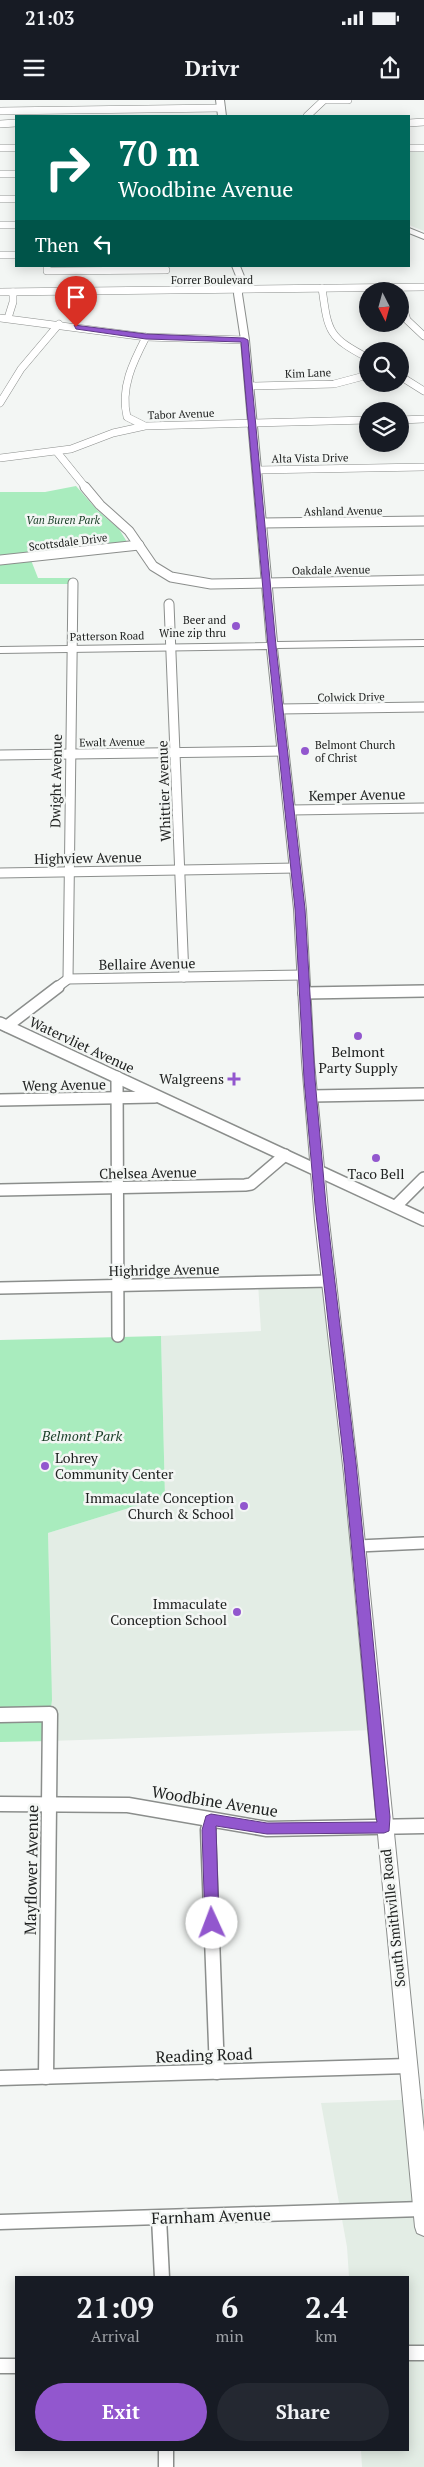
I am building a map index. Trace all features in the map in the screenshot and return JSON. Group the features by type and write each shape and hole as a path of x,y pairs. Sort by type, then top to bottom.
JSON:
{"main road":[{"path":"410,230 424,237"},
{"name":"South Smithville Road","path":"236,267 240,276 239,289 272,646 291,810 317,1170 358,1546 423,2218"},
{"name":"Patterson Road","path":"0,650 424,643"}],"street":[{"path":"308,115 326,100 348,100"},
{"path":"0,110 109,113 221,108"},
{"path":"410,122 424,122"},
{"path":"0,124 15,123"},
{"path":"0,148 15,148"},
{"path":"410,148 424,148"},
{"path":"0,174 15,174"},
{"path":"0,199 15,199"},
{"path":"0,225 15,225"},
{"path":"0,255 15,255"},
{"path":"47,267 47,270 129,268 166,270"},
{"name":"Forrer Boulevard","path":"409,288 424,287"},
{"path":"322,288 330,334 340,344 359,354"},
{"name":"Forrer Boulevard","path":"0,292 359,288"},
{"path":"13,292 13,302 4,318 146,337 244,340"},
{"path":"0,403 21,369 59,324"},
{"path":"409,324 424,336"},
{"path":"114,433 126,415 125,394 129,373 146,337"},
{"name":"Kim Lane","path":"249,386 334,384 359,377"},
{"path":"409,382 424,391"},
{"path":"126,415 129,419 145,426"},
{"path":"409,420 424,419"},
{"name":"Tabor Avenue","path":"0,458 57,452 87,444 114,433 145,426 359,420"},
{"name":"Oakdale Avenue","path":"57,452 100,505 129,531 158,570 180,580 211,584 424,580"},
{"name":"Alta Vista Drive","path":"257,470 424,467"},
{"name":"Ashland Avenue","path":"262,523 424,521"},
{"name":"Scottsdale Drive","path":"0,560 139,545"},
{"name":"Dwight Avenue","path":"68,979 72,583"},
{"name":"Whittier Avenue","path":"169,604 184,977"},
{"name":"Colwick Drive","path":"279,710 424,707"},
{"name":"Ewalt Avenue","path":"0,756 284,751"},
{"name":"Kemper Avenue","path":"291,810 424,808"},
{"name":"Highview Avenue","path":"0,873 296,868"},
{"name":"Bellaire Avenue","path":"68,979 304,975"},
{"path":"3,1025 68,979"},
{"path":"304,993 424,991"},
{"name":"Watervliet Avenue","path":"3,1025 424,1220"},
{"path":"117,1077 118,1336"},
{"path":"311,1096 424,1094"},
{"name":"Weng Avenue","path":"0,1100 159,1097"},
{"name":"Chelsea Avenue","path":"0,1190 245,1186 251,1184 285,1155"},
{"path":"396,1206 424,1178"},
{"name":"Highridge Avenue","path":"0,1288 330,1282"},
{"path":"358,1546 424,1542"},
{"name":"Mayflower Avenue","path":"0,1715 50,1714 46,2077"},
{"name":"Woodbine Avenue","path":"0,1804 128,1805 267,1829 424,1826"},
{"path":"211,1820 208,1830 217,2072"},
{"name":"Reading Road","path":"0,2078 408,2066"},
{"path":"159,2218 162,2276"},
{"name":"Farnham Avenue","path":"0,2222 159,2218 423,2218"},
{"path":"409,2353 424,2353"},
{"path":"0,2366 15,2366"},
{"path":"166,2451 166,2467"}],"shaded area":[{"path":"410,151 424,151 424,231 410,225"},
{"name":"Immaculate Conception Church & School","path":"330,1281 375,1730 51,1741 48,1533 165,1497 161,1336 261,1331 258,1283"},
{"path":"424,2099 424,2467 362,2467 361,2451 409,2451 409,2276 349,2276 347,2247 321,2103"}],"green space":[{"name":"Van Buren Park","path":"76,486 98,511 119,529 127,542 29,555 38,578 71,578 71,584 0,584 0,492 45,492"},
{"name":"Belmont Park","path":"161,1336 165,1497 48,1533 52,1700 50,1714 51,1741 0,1742 0,1340"}],"place":[{"name":"Beer and Wine zip thru","path":"236,626"},
{"name":"Belmont Church of Christ","path":"305,751"},
{"name":"Belmont Party Supply","path":"358,1036"},
{"name":"Walgreens","path":"234,1079"},
{"name":"Taco Bell","path":"376,1158"},
{"name":"Lohrey Community Center","path":"45,1466"},
{"name":"Immaculate Conception Church & School","path":"244,1506"},
{"name":"Immaculate Conception School","path":"237,1612"}],"route":[{"path":"76,327 146,337 244,340 272,646 291,808 300,909 309,1079 320,1205 334,1311 350,1463 384,1827 267,1829 211,1820 208,1830 212,1923"}]}
